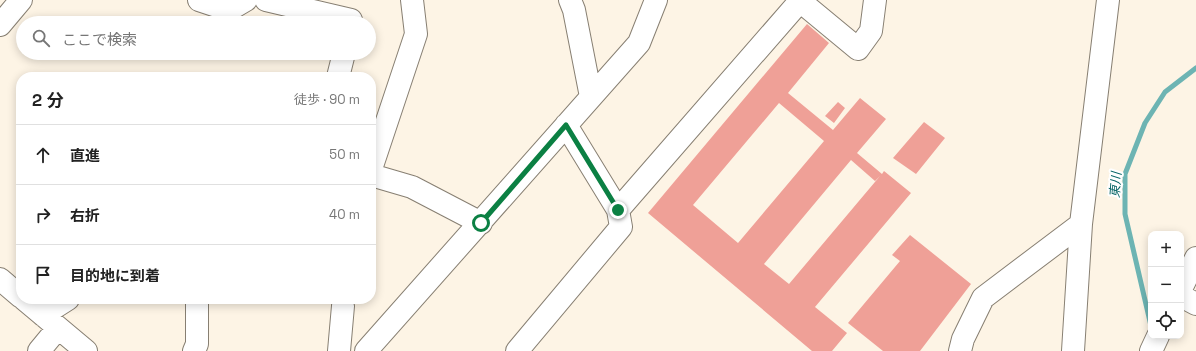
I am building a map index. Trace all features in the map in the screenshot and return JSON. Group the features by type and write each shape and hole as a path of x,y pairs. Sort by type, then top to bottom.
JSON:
{"street":[{"path":"0,25 21,0"},
{"path":"199,0 229,10 246,0"},
{"path":"266,0 334,16"},
{"path":"376,154 416,34 412,0"},
{"path":"570,0 574,10 591,97"},
{"path":"366,351 639,43 656,0"},
{"path":"618,210 800,1 858,49 870,31 875,0"},
{"path":"1073,351 1081,224 1108,0"},
{"path":"339,72 342,60"},
{"path":"517,351 620,227 618,210 566,125"},
{"path":"376,176 412,187 481,223"},
{"path":"960,351 963,339 983,298 1081,224"},
{"path":"1184,283 1196,258"},
{"path":"0,279 16,292"},
{"path":"1184,298 1196,304"},
{"path":"30,304 86,351"},
{"path":"39,351 51,321 64,304"},
{"path":"194,351 197,344 197,304"},
{"path":"339,351 343,306"},
{"path":"1151,351 1157,339"}],"building":[{"path":"807,24 829,43 788,93 833,130 860,98 886,119 857,153 882,174 884,171 911,193 815,307 847,333 832,351 812,351 648,213","holes":["779,103 824,141 738,243 693,205","851,160 875,181 880,176 789,284 764,264"]},
{"path":"838,102 845,108 834,123 825,116"},
{"path":"924,122 945,138 916,174 893,158"},
{"path":"910,235 971,284 920,351 883,351 848,323 900,261 892,255"}],"waterway":[{"name":"東川","path":"1148,313 1125,214 1125,174 1145,123 1165,92 1196,68"}],"route":[{"path":"481,223 566,125 618,210"}]}
